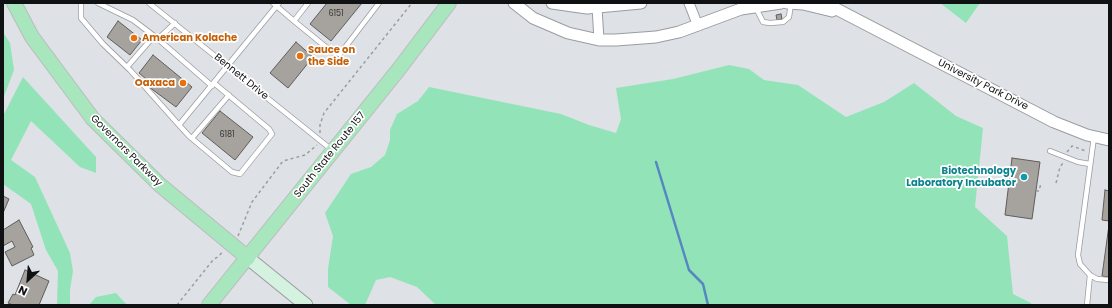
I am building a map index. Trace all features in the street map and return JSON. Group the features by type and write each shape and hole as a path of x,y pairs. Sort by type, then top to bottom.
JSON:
{"main road":[{"name":"Governors Parkway","path":"14,3 32,37 93,119 160,185 248,258"},
{"name":"South State Route 157","path":"209,305 248,258 449,3"},
{"path":"248,258 306,305"}],"street":[{"path":"514,3 533,18 551,27 574,35 599,40 623,40 656,37 698,26 742,9 781,3"},
{"path":"552,3 596,7 641,3"},
{"path":"689,3 698,26"},
{"name":"University Park Drive","path":"787,3 821,7 861,21"},
{"name":"University Park Drive","path":"825,3 1054,122 1094,137 1109,140"},
{"path":"596,7 599,40"}],"lane":[{"path":"81,3 81,18 103,44 127,67 192,138 232,172 240,174 272,134 269,129 229,95 133,20 98,3"},
{"name":"Bennett Drive","path":"149,3 333,151"},
{"path":"294,21 308,3"},
{"path":"179,125 228,66 276,4 332,52 340,54 380,3"},
{"path":"755,6 763,22 770,24 786,20 790,12 790,3"},
{"path":"158,40 175,23"},
{"path":"127,67 154,36"},
{"path":"192,138 229,95"},
{"path":"1094,137 1078,255 1080,264 1090,275 1097,279 1109,280"},
{"path":"1050,151 1078,162 1090,164"},
{"path":"1087,305 1090,275"}],"path":[{"path":"177,305 213,260 219,256 229,243 238,235 244,225 252,202 283,161 311,152 321,141 320,125 324,113 412,3"},
{"path":"1067,154 1072,146 1086,151"},
{"path":"1056,183 1060,167 1063,163"},
{"path":"1036,191 1039,191 1041,183"}],"green space":[{"path":"940,3 980,3 966,23"},
{"path":"3,32 10,43 14,70 3,99"},
{"path":"729,65 749,69 764,80 798,85 846,117 884,102 914,83 956,116 983,128 975,207 1007,236 1013,294 1031,303 1031,305 436,305 417,287 390,277 376,280 365,305 351,305 328,287 328,269 333,236 325,213 351,174 371,167 385,155 390,140 390,130 397,114 418,101 429,87 561,114 589,125 616,133 621,119 616,88 673,79"},
{"path":"23,77 96,157 96,173 80,167 31,121 11,160 35,177 70,253 73,271 70,290 70,305 57,305 58,271 46,250 31,204 3,184 3,116"},
{"path":"116,293 127,305 89,305 96,297"}],"building":[{"path":"327,3 362,3 331,41 310,24"},
{"path":"781,14 782,19 777,20 776,15"},
{"path":"118,21 142,40 130,55 107,37"},
{"path":"296,42 313,57 288,88 270,73"},
{"path":"153,55 192,87 176,107 149,87 152,84 139,73"},
{"path":"220,111 253,137 235,160 202,133"},
{"name":"Biotechnology Laboratory Incubator","path":"1012,158 1040,162 1032,219 1005,215"},
{"path":"1105,190 1109,191 1109,221 1102,220"},
{"path":"3,196 9,199 3,213"},
{"path":"19,220 33,247 31,248 34,255 12,266 5,252 15,247 12,241 3,246 3,230"},
{"path":"1109,225 1109,277 1102,276"},
{"path":"25,270 49,281 39,305 13,305 8,303 13,294 15,295"}],"waterway":[{"path":"656,162 689,270 703,284 708,305"}],"place":[{"name":"American Kolache","path":"134,38"},
{"name":"Sauce on the Side","path":"300,56"},
{"name":"Oaxaca","path":"183,83"},
{"name":"Biotechnology Laboratory Incubator","path":"1024,177"}]}
